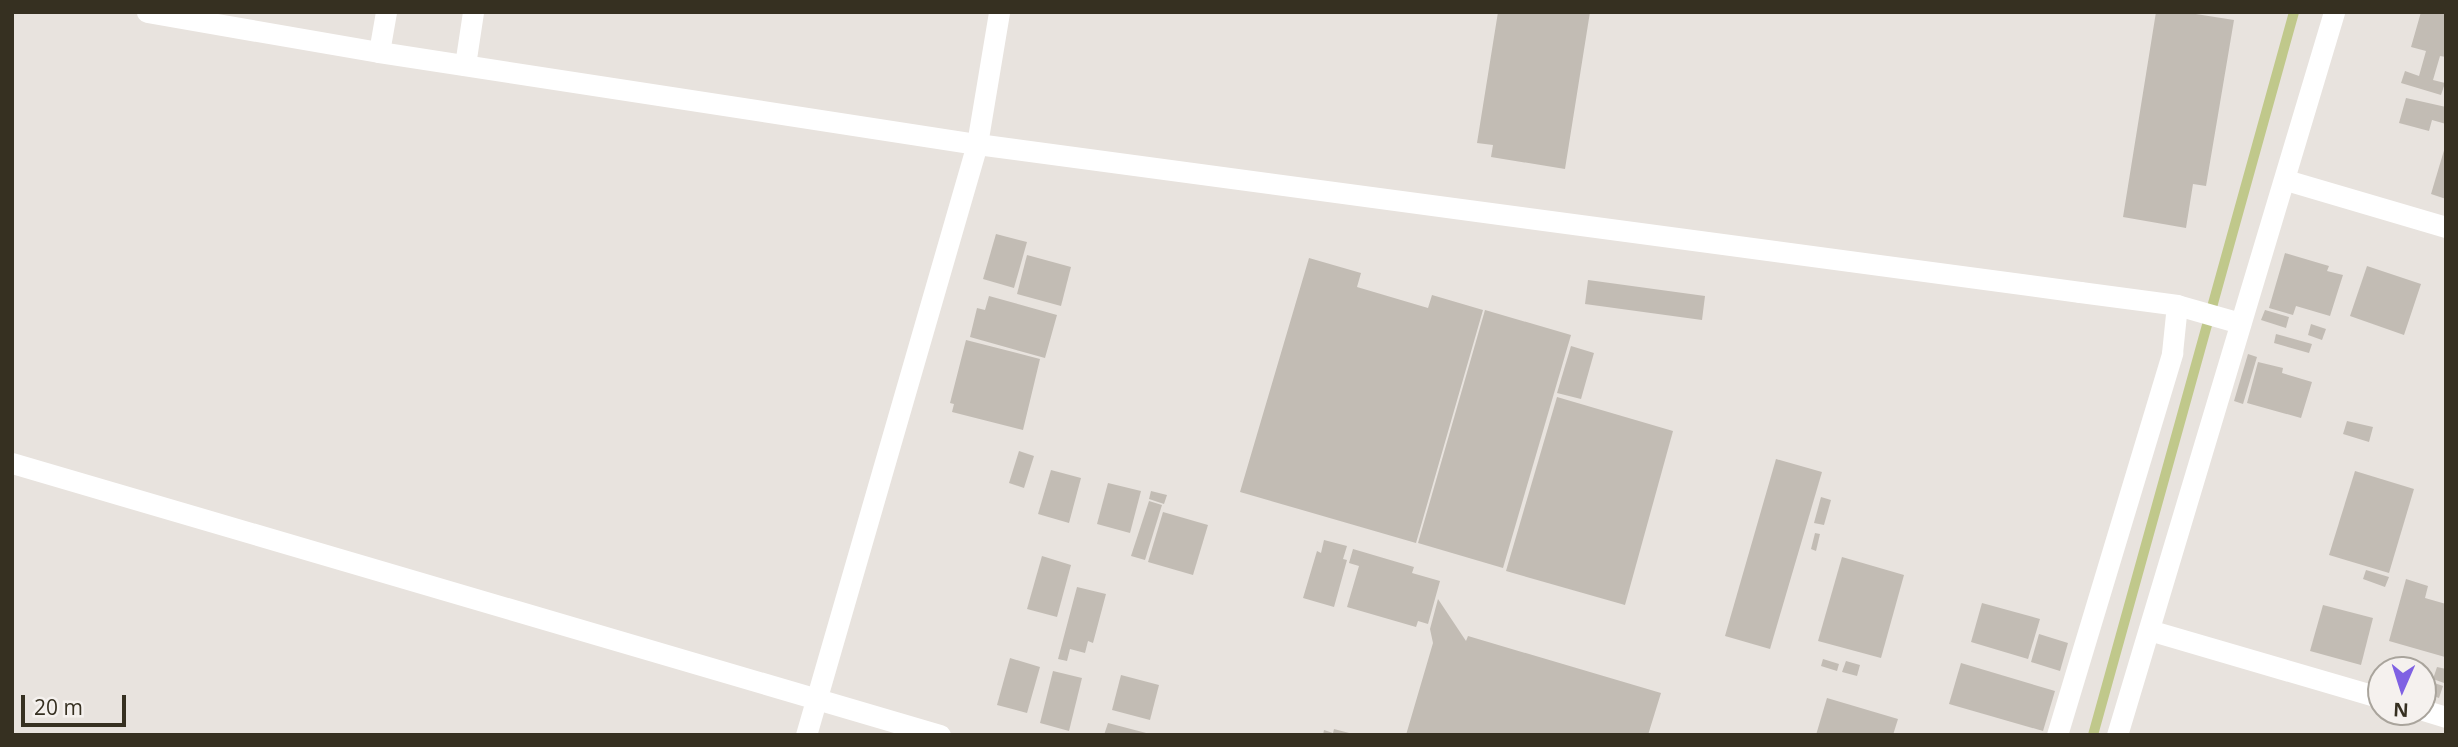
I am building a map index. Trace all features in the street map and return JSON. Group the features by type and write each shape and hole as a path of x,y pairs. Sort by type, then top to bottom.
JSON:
{"street":[{"path":"147,12 379,52 978,144 2177,305 2240,323"},
{"path":"379,52 386,12"},
{"path":"465,65 473,12"},
{"path":"806,735 978,144 999,12"},
{"path":"2118,735 2334,12"},
{"path":"2286,180 2446,228"},
{"path":"2057,735 2172,353 2177,305"},
{"path":"12,463 940,735"},
{"path":"2149,630 2367,694"}],"building":[{"path":"1498,12 1590,12 1565,169 1491,157 1493,145 1477,143"},
{"path":"2156,12 2183,12 2234,20 2206,186 2193,184 2186,228 2123,217"},
{"path":"2421,12 2446,12 2446,57 2440,56 2433,80 2445,83 2441,95 2401,83 2405,71 2419,76 2426,51 2411,47"},
{"path":"2406,98 2446,107 2446,124 2432,120 2429,131 2399,123"},
{"path":"2446,147 2446,199 2431,194"},
{"path":"996,234 1027,242 1014,288 983,279"},
{"path":"2285,253 2329,266 2327,271 2343,275 2330,316 2296,306 2293,315 2269,308"},
{"path":"1027,255 1071,267 1061,306 1017,294"},
{"path":"1309,258 1361,273 1357,287 1428,308 1432,295 1483,310 1416,543 1240,492"},
{"path":"2367,266 2421,284 2404,335 2350,316"},
{"path":"1588,280 1705,296 1702,320 1585,304"},
{"path":"989,296 1057,315 1045,358 970,337 977,308 985,310"},
{"path":"1485,310 1571,335 1503,568 1418,543"},
{"path":"2265,310 2289,317 2286,328 2261,320"},
{"path":"2311,324 2326,329 2322,340 2308,335"},
{"path":"2276,334 2312,344 2309,353 2274,343"},
{"path":"966,340 1040,359 1023,430 952,412 954,404 950,403"},
{"path":"1571,346 1594,353 1581,399 1557,393"},
{"path":"2248,354 2257,357 2243,404 2234,401"},
{"path":"2258,362 2283,368 2282,373 2312,382 2301,418 2247,403"},
{"path":"1557,397 1673,431 1625,605 1506,571"},
{"path":"2347,421 2373,427 2369,442 2343,434"},
{"path":"1019,451 1034,456 1024,488 1009,483"},
{"path":"1776,459 1822,472 1770,649 1725,636"},
{"path":"1051,470 1081,478 1069,523 1038,514"},
{"path":"2355,471 2414,489 2389,573 2329,555"},
{"path":"1108,483 1141,491 1130,533 1097,524"},
{"path":"1151,491 1167,495 1164,504 1149,499"},
{"path":"1821,497 1831,500 1824,525 1814,523"},
{"path":"1149,501 1162,505 1145,560 1131,556"},
{"path":"1163,512 1208,525 1193,575 1148,562"},
{"path":"1815,533 1820,534 1816,551 1811,549"},
{"path":"1324,540 1347,546 1343,559 1347,560 1334,607 1303,598 1317,551 1321,553"},
{"path":"1353,549 1414,567 1412,573 1440,581 1428,624 1418,621 1416,627 1347,607 1359,566 1349,563"},
{"path":"1042,556 1071,565 1057,617 1027,609"},
{"path":"1842,557 1904,575 1881,658 1818,641"},
{"path":"2366,570 2389,577 2385,587 2363,579"},
{"path":"2406,579 2428,586 2425,598 2446,604 2445,657 2389,641"},
{"path":"1077,587 1106,594 1093,643 1088,641 1085,653 1070,649 1067,661 1058,659"},
{"path":"1438,599 1466,641 1468,636 1661,693 1648,735 1406,735 1433,643 1430,629"},
{"path":"1982,603 2040,619 2028,659 1971,642"},
{"path":"2323,605 2373,618 2361,665 2310,651"},
{"path":"2039,634 2068,643 2060,671 2031,662"},
{"path":"1010,658 1040,667 1027,713 997,705"},
{"path":"1823,659 1839,664 1837,671 1821,666"},
{"path":"1846,661 1860,665 1857,676 1842,672"},
{"path":"1961,663 2055,691 2043,731 1949,704"},
{"path":"2437,667 2446,669 2444,683 2437,680"},
{"path":"1053,671 1082,678 1069,731 1040,723"},
{"path":"1121,675 1159,685 1150,720 1112,710"},
{"path":"2437,684 2443,686 2439,698 2437,697"},
{"path":"1827,698 1898,719 1893,735 1816,735"},
{"path":"1108,723 1150,734 1150,735 1104,735"},
{"path":"1334,729 1353,735 1323,735 1324,730 1333,733"}],"waterway":[{"path":"2093,735 2294,12"}]}
